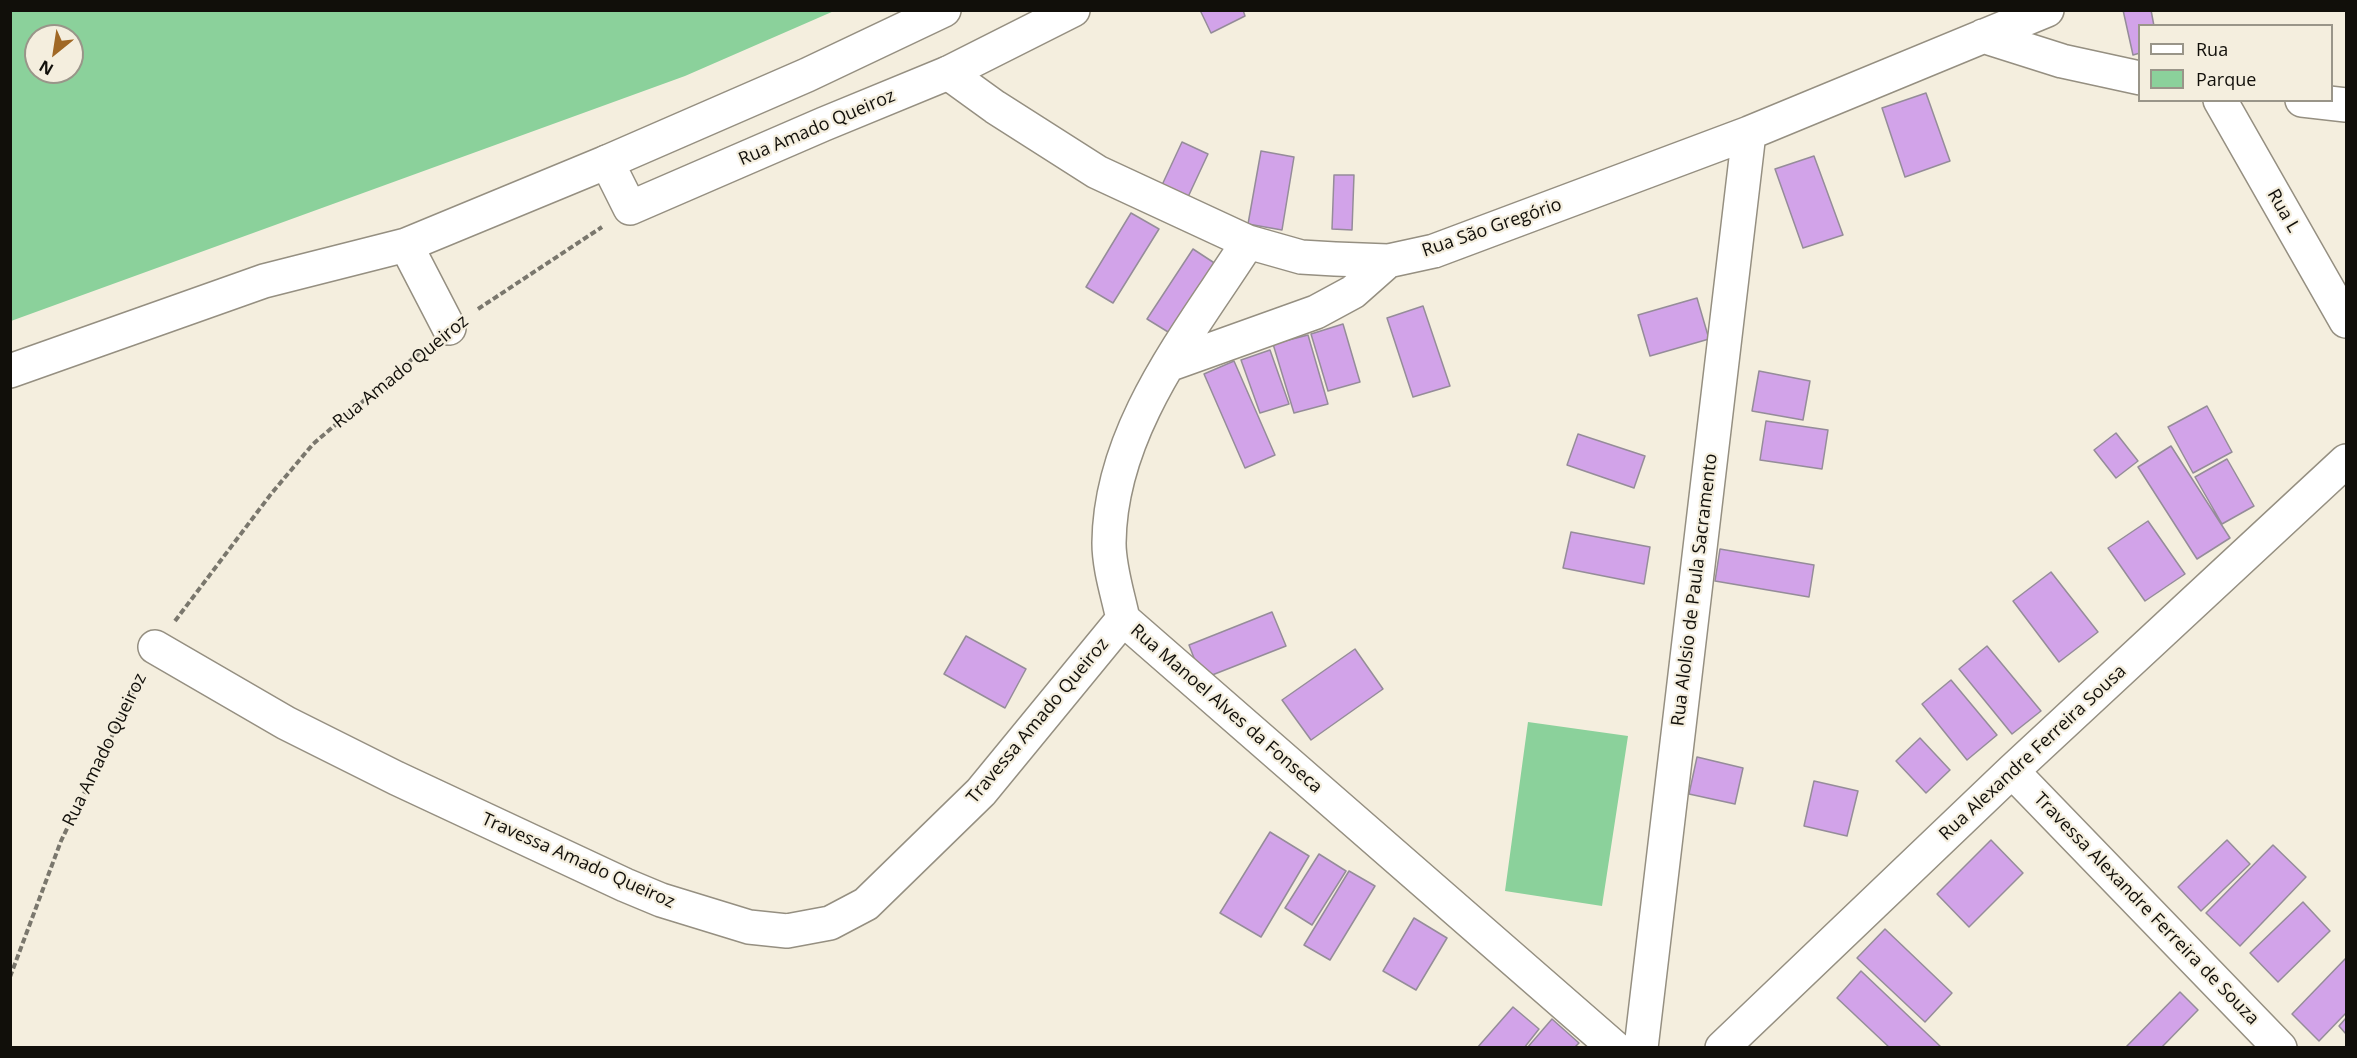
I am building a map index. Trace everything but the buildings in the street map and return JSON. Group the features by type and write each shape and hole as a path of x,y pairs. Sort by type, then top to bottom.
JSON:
{"street":[{"path":"10,371 264,281 406,245 607,162 807,75 944,10"},
{"name":"Rua Amado Queiroz","path":"630,208 948,73 1073,10"},
{"name":"Rua São Gregório","path":"948,73 995,107 1097,172 1248,242 1301,257 1389,261 1434,251 1749,134 2047,10"},
{"path":"1983,36 2062,61 2138,78"},
{"name":"Rua L","path":"2221,102 2346,321"},
{"path":"2320,102 2346,105"},
{"name":"Rua Alolsio de Paula Sacramento","path":"1641,1047 1749,134"},
{"path":"607,162 630,208"},
{"name":"Rua Manoel Alves da Fonseca","path":"1248,242 1168,365 1132,432 1111,504 1109,546 1123,620 1615,1047"},
{"path":"406,245 449,328"},
{"path":"1168,365 1316,312 1353,292 1389,261"},
{"name":"Rua Alexandre Ferreira Sousa","path":"1722,1047 2012,771 2346,462"},
{"name":"Travessa Amado Queiroz","path":"155,647 296,728 624,885 661,900 749,927 787,931 830,922 866,904 981,792 1123,620"},
{"name":"Travessa Alexandre Ferreira de Souza","path":"2012,771 2280,1047"}],"path":[{"name":"Rua Amado Queiroz","path":"10,977 62,841 155,647 271,494 313,444 449,328 630,208"}],"green space":[{"path":"11,10 834,10 685,76 11,321"},
{"path":"1528,722 1628,736 1602,906 1505,891"}]}
